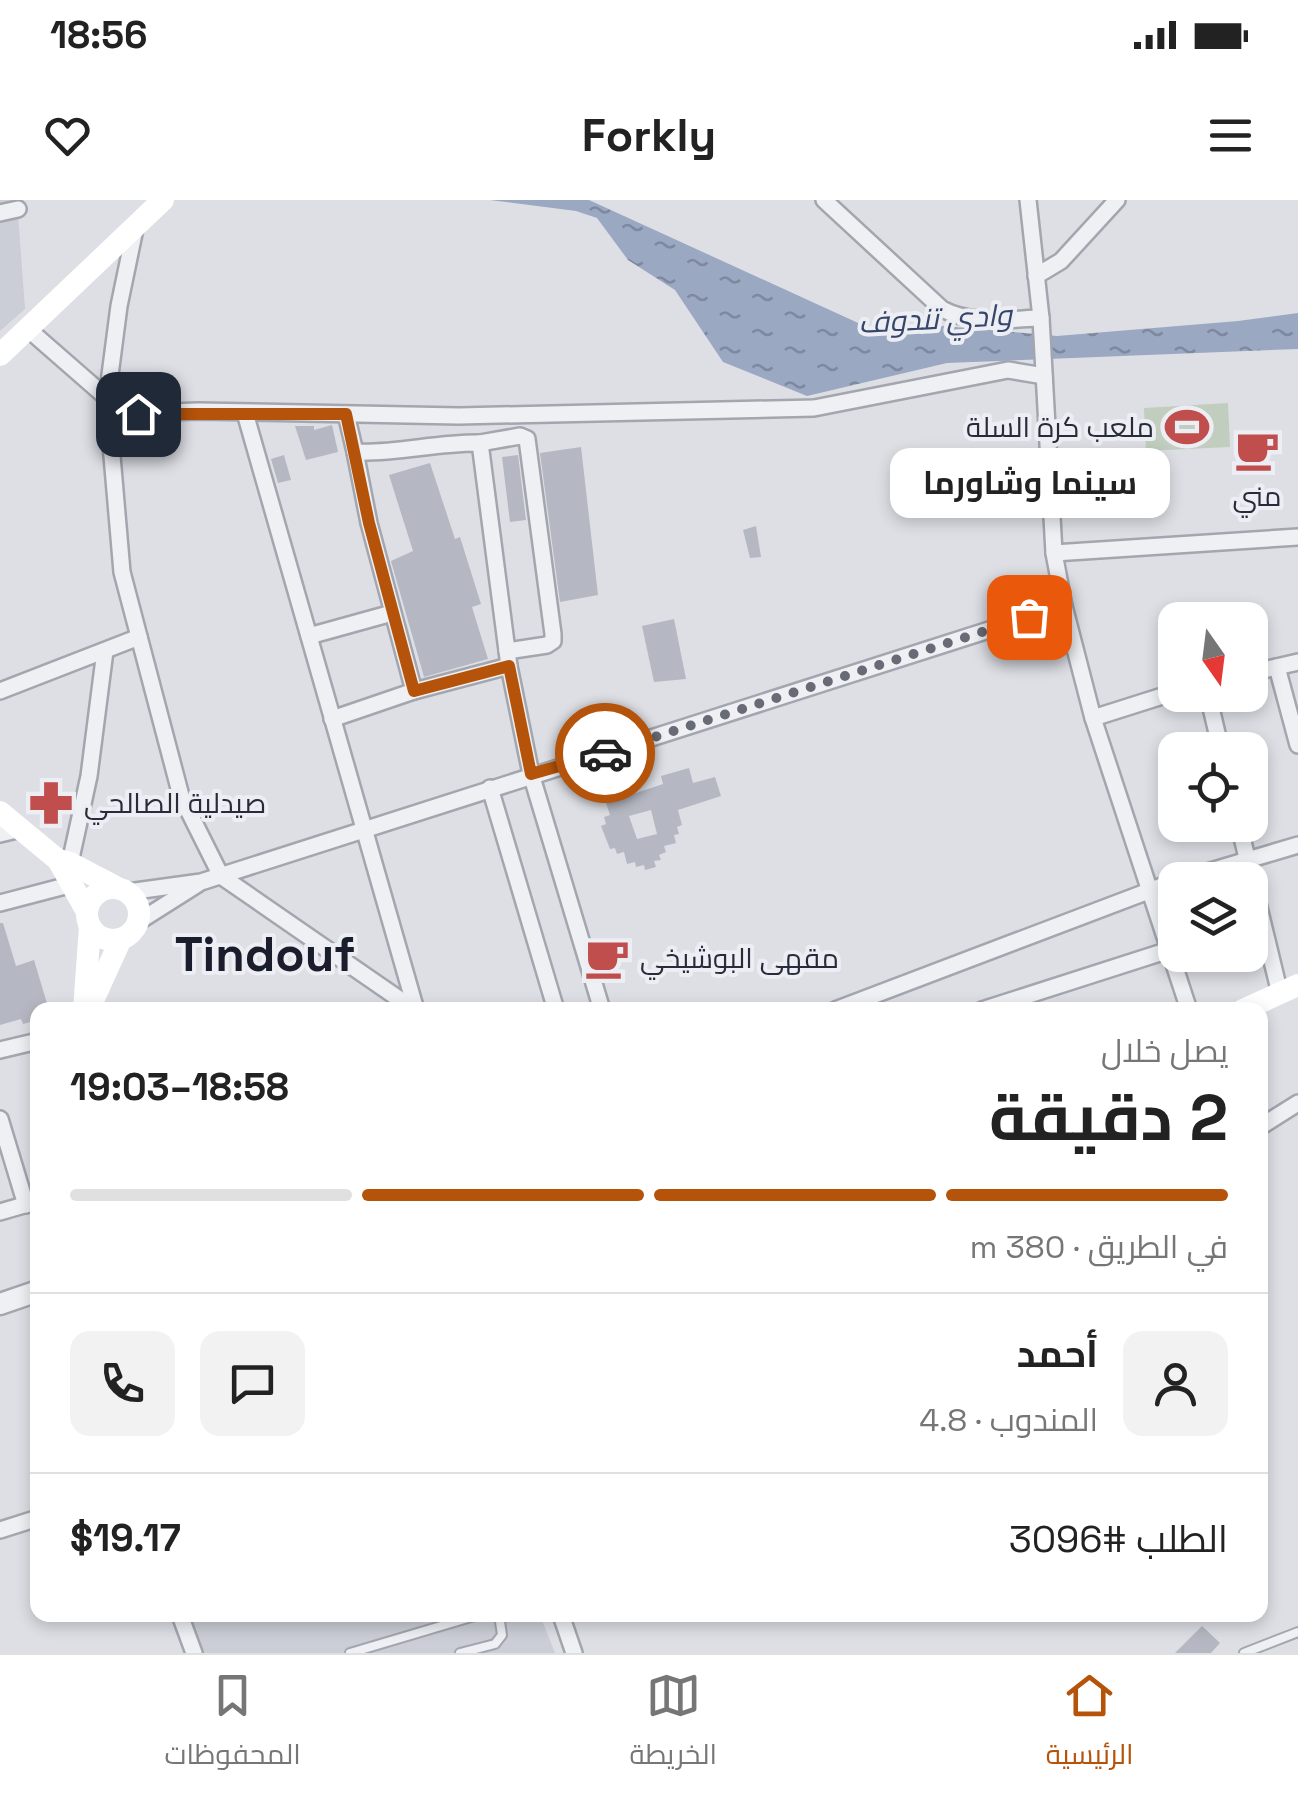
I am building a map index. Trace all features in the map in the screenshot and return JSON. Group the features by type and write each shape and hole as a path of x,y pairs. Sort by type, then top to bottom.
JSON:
{"main road":[{"path":"0,355 163,200"},
{"path":"0,812 10,832 66,870 122,889 138,906 129,931 90,1002"},
{"path":"66,870 88,919 106,939 129,931"},
{"path":"86,1002 88,919 93,896 99,891 122,889"},
{"path":"1261,1002 1289,990"}],"street":[{"path":"824,200 942,310 958,318 975,320 1041,318"},
{"path":"1028,200 1041,318 1054,553 1093,718 1158,915"},
{"path":"1036,276 1062,260 1117,200"},
{"path":"0,213 18,209"},
{"path":"134,228 119,306 107,406 122,572 181,796 220,876 404,1002"},
{"path":"28,329 107,406 245,413 459,416 814,408 1008,370 1044,376"},
{"path":"245,413 414,1002"},
{"path":"346,414 414,691"},
{"path":"332,719 553,641 527,440 520,436 389,452 355,452"},
{"path":"480,443 508,658 531,774 600,1002"},
{"path":"1054,553 1298,538"},
{"path":"122,889 201,882 1064,606"},
{"path":"309,636 392,613"},
{"path":"0,691 139,637"},
{"path":"0,903 66,870 89,776 105,651"},
{"path":"1268,669 1298,662"},
{"path":"1277,667 1298,745"},
{"path":"1093,718 1158,697"},
{"path":"490,788 554,1002"},
{"path":"1242,842 1289,990"},
{"path":"1240,862 1298,845"},
{"path":"129,931 201,882"},
{"path":"855,1002 1158,887"},
{"path":"1007,1002 1158,954"},
{"path":"1176,972 1186,1002"},
{"path":"0,1050 30,1043"},
{"path":"1268,1122 1298,1103"},
{"path":"0,1119 30,1198"},
{"path":"0,1212 30,1204"},
{"path":"0,1304 30,1294"},
{"path":"0,1530 30,1521"},
{"path":"183,1622 194,1653"},
{"path":"563,1622 574,1653"}],"lane":[{"path":"350,1653 454,1622"},
{"path":"460,1653 496,1644 502,1635 500,1622"},
{"path":"1244,1653 1298,1632"}],"shaded area":[{"path":"0,200 17,200 25,309 0,331"},
{"path":"190,1622 543,1622 555,1653 201,1653"}],"green space":[{"name":"ملعب كرة السلة","path":"1228,403 1230,447 1146,451 1144,408"}],"water":[{"path":"490,200 589,200 880,333 944,326 1057,336 1298,313 1298,349 947,363 807,396 723,362 675,290 628,260 597,218 576,211"}],"building":[{"path":"332,425 338,452 306,460 295,426 314,426 314,430"},
{"path":"581,447 598,595 560,602 540,453"},
{"path":"284,455 291,480 278,483 271,459"},
{"path":"518,455 526,520 510,522 502,457"},
{"path":"430,463 455,539 460,537 481,604 472,607 488,659 424,677 391,561 413,551 389,475"},
{"path":"756,526 761,557 750,558 743,530"},
{"path":"674,619 686,679 654,682 642,626"},
{"path":"689,768 693,783 715,777 721,796 678,810 682,825 677,827 679,834 674,835 676,843 664,846 666,852 659,855 661,860 654,861 656,867 645,870 644,865 636,867 635,862 627,864 624,852 617,854 615,848 610,849 601,826 606,824 604,817 610,815 606,803 612,801 610,795 617,794 616,788 627,785 628,790 635,788 636,793 663,784 661,776","holes":["651,810 657,834 637,839 629,816"]},
{"path":"3,923 16,966 34,960 47,1002 30,1002 30,1022 23,1024 21,1019 0,1025"},
{"path":"1202,1626 1220,1643 1211,1653 1175,1653"}],"way so far":[{"path":"605,753 1029,617"}],"place":[{"name":"ملعب كرة السلة","path":"1187,427"},
{"name":"مني","path":"1257,450"},
{"name":"سينما وشاورما","path":"1029,617"},
{"name":"صيدلية الصالحي","path":"51,803"},
{"name":"مقهى البوشيخي","path":"607,958"}],"district":[{"name":"Tindouf","path":"265,954"}],"route":[{"path":"138,414 346,414 369,523 414,691 509,666 531,774 605,753"}],"water label":[{"name":"وادي تندوف","path":"935,319"}]}
